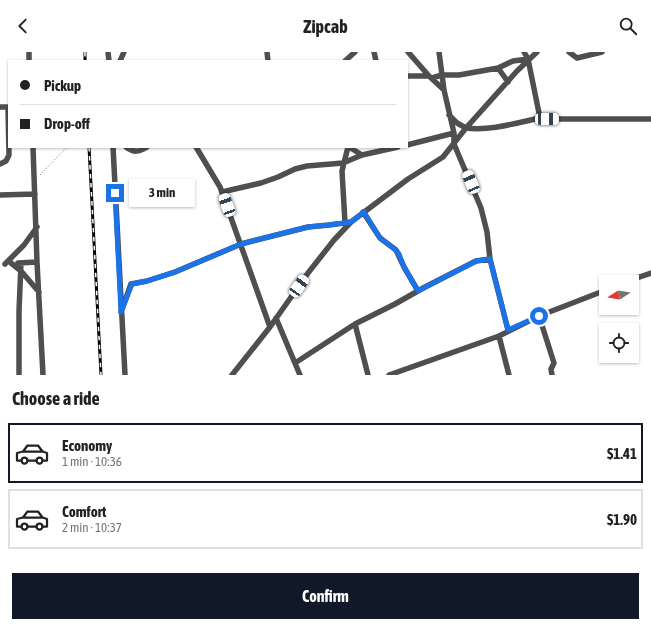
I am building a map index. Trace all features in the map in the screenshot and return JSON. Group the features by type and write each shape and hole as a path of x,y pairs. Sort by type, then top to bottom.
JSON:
{"street":[{"path":"346,60 354,52"},
{"path":"408,52 444,90"},
{"path":"439,52 444,90 454,134 454,144 481,208 487,232 490,259 508,330"},
{"path":"524,52 528,59 540,118"},
{"path":"232,375 270,327 312,267 348,222 408,179 443,157 466,128 528,59 537,52"},
{"path":"569,52 577,58 602,52"},
{"path":"408,76 431,77 442,75 459,75 498,68 513,61 528,59"},
{"path":"498,68 508,82"},
{"path":"449,115 457,123 466,128 476,129 540,118 651,119"},
{"path":"408,145 454,134"},
{"path":"0,164 6,161 9,155 9,148"},
{"path":"33,148 43,375"},
{"path":"113,148 125,375"},
{"path":"128,148 138,152 146,148"},
{"path":"197,148 220,186 270,327"},
{"path":"348,222 342,180 343,163 349,148"},
{"path":"351,148 362,155"},
{"path":"222,192 261,183 295,169 307,166 343,163 362,155 394,148"},
{"path":"0,195 35,194"},
{"path":"364,212 380,238 399,254 404,267 418,291"},
{"path":"121,312 132,284 175,272 241,244 308,227 348,222"},
{"path":"5,264 24,245 37,227"},
{"path":"295,363 355,324 476,261 490,259"},
{"path":"5,264 37,262"},
{"path":"19,375 21,263"},
{"path":"5,264 21,271 39,292"},
{"path":"639,277 651,273"},
{"path":"389,375 500,336 508,330 539,316 599,293"},
{"path":"539,316 554,363 551,369 552,375"},
{"path":"276,318 300,375"},
{"path":"355,324 368,375"},
{"path":"500,336 509,375"}],"path":[{"path":"35,179 66,148"}],"railway":[{"path":"85,52 85,60"},
{"path":"89,148 101,375"}],"route":[{"path":"115,193 121,312 129,287 132,284 175,272 241,244 308,227 351,222 364,212 380,238 399,254 404,267 418,291 476,261 490,259 508,330 539,316"}]}
